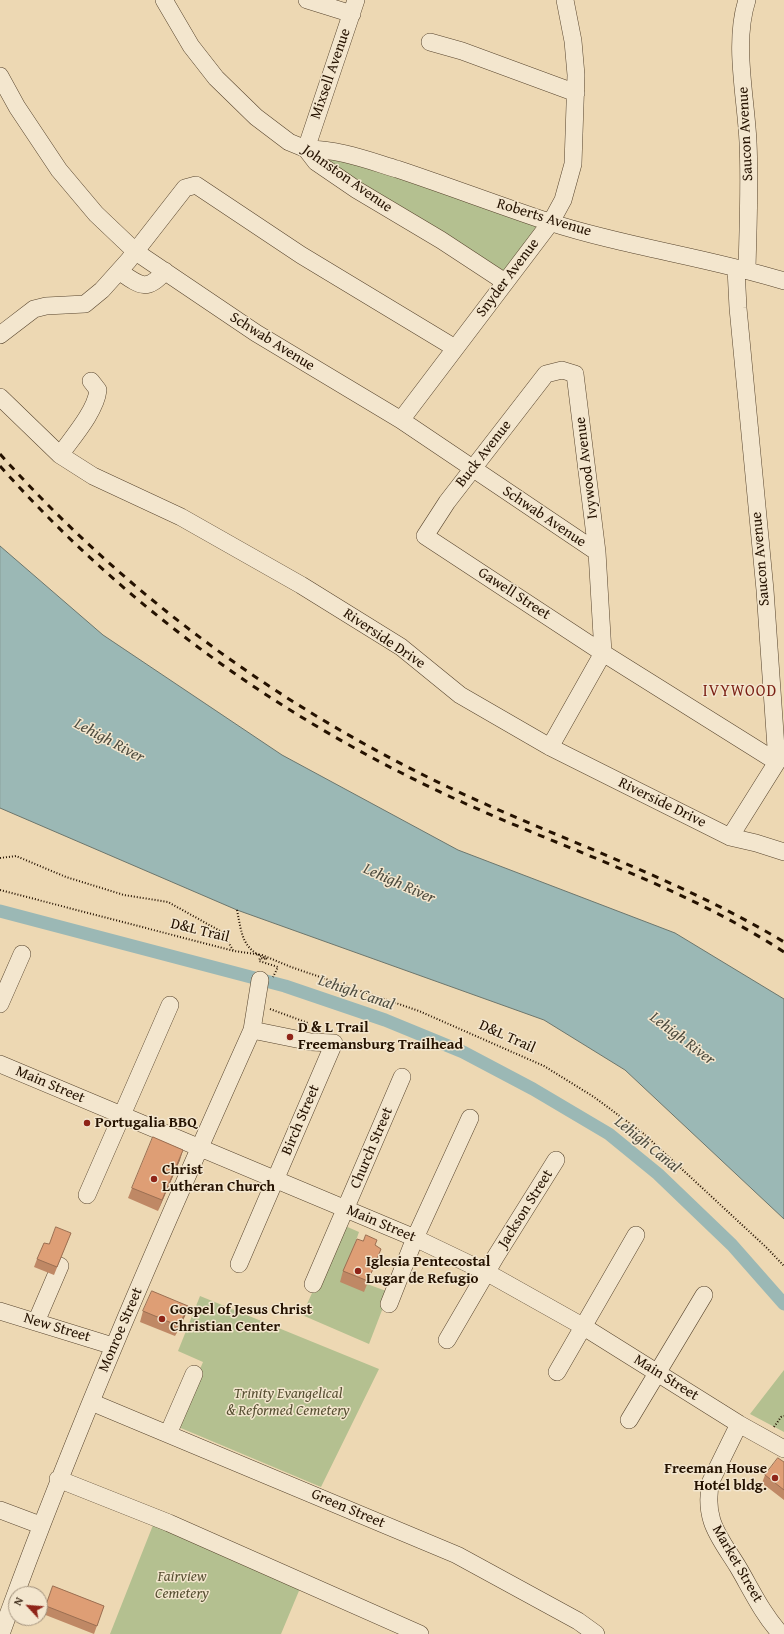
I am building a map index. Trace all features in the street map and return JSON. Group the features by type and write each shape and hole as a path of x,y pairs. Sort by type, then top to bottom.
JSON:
{"street":[{"name":"Johnston Avenue","path":"164,0 191,46 234,97 256,117 289,142 306,149 316,162 357,190 441,240 505,282"},
{"path":"307,0 354,7"},
{"name":"Snyder Avenue","path":"402,420 551,222 563,200 573,164 576,93 573,41 565,0"},
{"name":"Saucon Avenue","path":"747,0 743,13 741,33 748,143 749,188 738,308 765,590 776,762"},
{"name":"Mixsell Avenue","path":"306,149 354,7"},
{"path":"430,42 462,51 576,93"},
{"name":"Schwab Avenue","path":"0,76 17,107 59,170 96,214 136,252 256,333 402,420 473,470 597,552"},
{"name":"Roberts Avenue","path":"306,149 324,149 362,158 551,222 742,269 784,281"},
{"path":"0,335 34,309 46,306 84,304 102,290 136,252 185,188 196,185 301,255 455,348"},
{"path":"119,271 142,286 150,285 165,271"},
{"name":"Ivywood Avenue","path":"546,374 562,370 575,374 597,552 603,653"},
{"name":"Buck Avenue","path":"425,536 447,502 546,374"},
{"path":"60,455 85,421 98,396 98,390 92,381"},
{"name":"Riverside Drive","path":"0,397 60,455 93,476 181,517 300,585 401,647 460,695 550,747 730,837 784,852"},
{"name":"Gawell Street","path":"425,536 603,653 776,762"},
{"path":"550,747 603,653"},
{"path":"730,837 776,762"},
{"path":"0,1004 22,954"},
{"name":"Monroe Street","path":"1,1634 40,1525 113,1346 252,1030 260,980"},
{"path":"87,1195 170,1005"},
{"path":"252,1030 301,1040"},
{"name":"Birch Street","path":"239,1264 334,1043 301,1040"},
{"name":"Main Street","path":"0,1064 415,1238 486,1272 584,1327 739,1424 784,1450"},
{"name":"Church Street","path":"313,1284 402,1077"},
{"path":"389,1304 415,1238 470,1118"},
{"name":"Jackson Street","path":"447,1340 486,1272 556,1160"},
{"path":"557,1372 636,1235"},
{"path":"36,1322 60,1266"},
{"path":"630,1420 657,1372 704,1295"},
{"name":"New Street","path":"0,1311 113,1346"},
{"path":"168,1434 194,1374"},
{"name":"Green Street","path":"91,1402 463,1557 578,1621 596,1634"},
{"name":"Market Street","path":"739,1424 711,1481 709,1490 710,1511 724,1544 765,1613 782,1634"},
{"path":"58,1479 169,1523 420,1634"},
{"path":"0,1510 40,1525"}],"path":[{"path":"0,858 16,856 66,877 124,895 168,902 222,932 234,951"},
{"name":"D&L Trail","path":"0,890 234,951 262,955 291,967 419,1011 523,1055 567,1080 644,1134 768,1248 784,1266"},
{"path":"237,910 243,937 253,953 267,959 260,958 258,961 278,967"},
{"path":"268,1008 308,1023 301,1040"}],"green space":[{"path":"334,157 539,225 504,271 499,270 333,168 328,160"},
{"path":"343,1225 359,1232 353,1249 367,1284 389,1292 369,1344 302,1315"},
{"name":"Trinity Evangelical & Reformed Cemetery","path":"200,1296 379,1369 321,1487 176,1426 203,1362 178,1351"},
{"path":"784,1370 784,1432 750,1414"},
{"name":"Fairview Cemetery","path":"155,1520 301,1586 281,1634 110,1634"}],"water":[{"name":"Lehigh River","path":"0,546 103,635 282,755 458,850 675,933 784,999 784,1219 625,1070 544,1020 237,910 0,808"}],"building":[{"name":"Christ Lutheran Church","path":"153,1137 183,1150 162,1200 132,1188"},
{"path":"56,1227 71,1233 57,1267 37,1259 44,1243 49,1244"},
{"name":"Iglesia Pentecostal Lugar de Refugio","path":"366,1235 377,1240 375,1245 381,1249 368,1281 343,1271 357,1239 363,1241"},
{"path":"152,1291 188,1306 179,1326 143,1311"},
{"path":"778,1458 784,1462 784,1490 765,1475"},
{"path":"53,1586 104,1606 97,1626 48,1607 48,1600"}],"waterway":[{"name":"Lehigh Canal","path":"0,911 285,986 385,1020 463,1052 533,1089 609,1134 658,1174 732,1245 784,1304"}],"railway":[{"path":"0,454 48,505 99,554 152,600 208,643 265,683 324,721 385,755 448,787 703,898 784,942"},
{"path":"0,466 49,519 156,615 213,658 273,699 334,736 397,771 503,820 667,889 707,908 784,952"}],"place":[{"name":"D & L Trail Freemansburg Trailhead","path":"290,1037"},
{"name":"Portugalia BBQ","path":"87,1123"},
{"name":"Christ Lutheran Church","path":"154,1179"},
{"name":"Iglesia Pentecostal Lugar de Refugio","path":"358,1271"},
{"name":"Gospel of Jesus Christ Christian Center","path":"162,1319"},
{"name":"Freeman House Hotel bldg.","path":"775,1478"}],"district":[{"name":"IVYWOOD","path":"740,692"}]}
